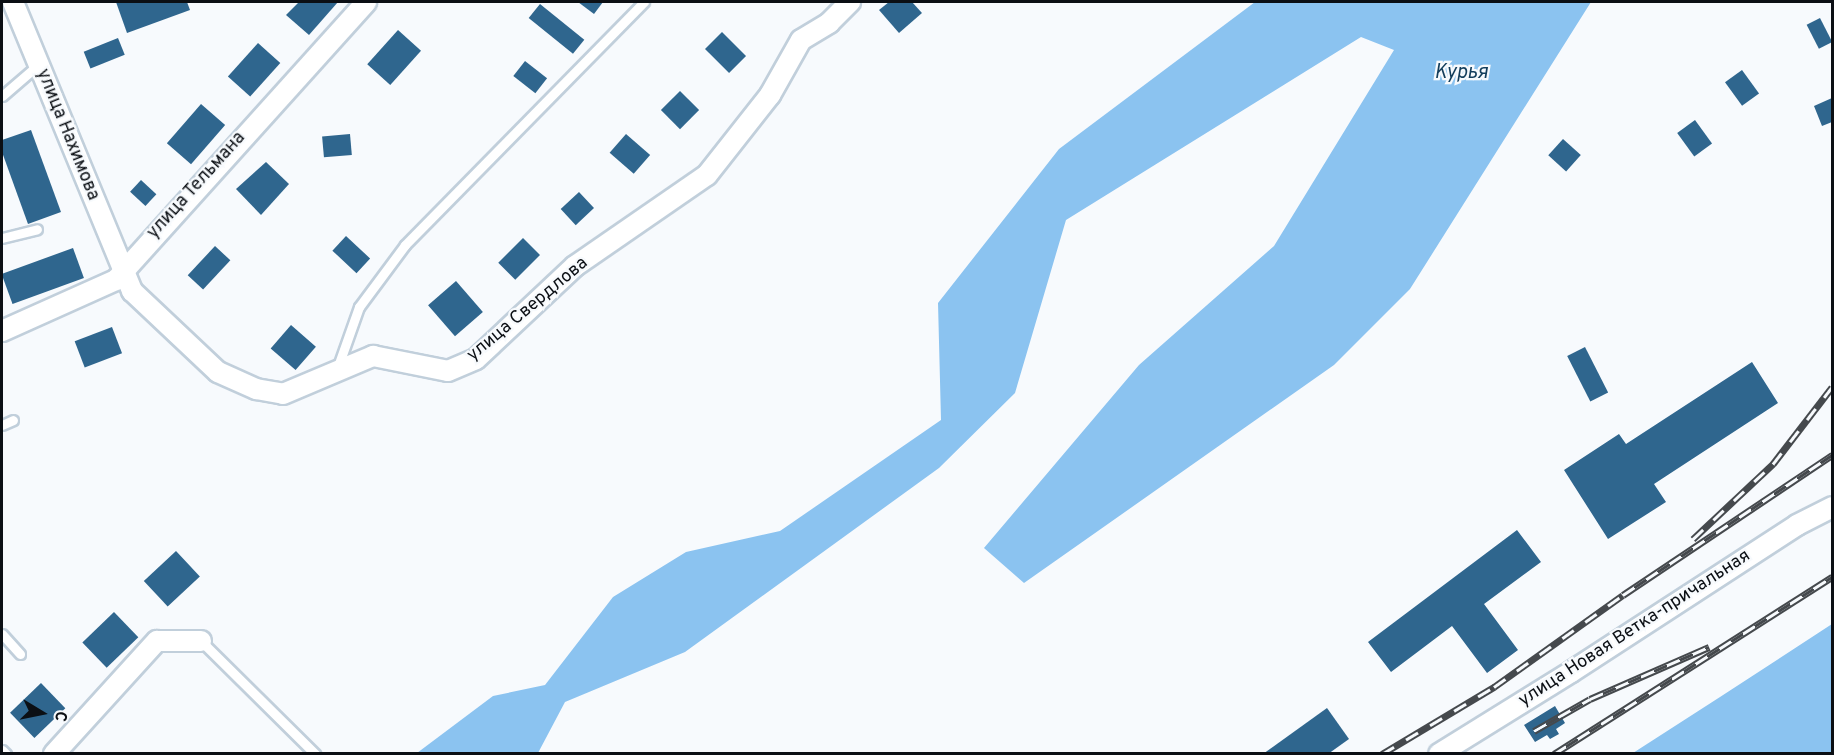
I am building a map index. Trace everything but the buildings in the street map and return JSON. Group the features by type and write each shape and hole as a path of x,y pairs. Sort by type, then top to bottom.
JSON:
{"street":[{"name":"улица Нахимова","path":"13,2 123,267"},
{"name":"улица Тельмана","path":"2,331 92,293 116,280 123,267 366,2"},
{"name":"улица Свердлова","path":"123,267 132,291 218,372 256,389 283,394 373,356 448,371 476,359 575,266 707,175 770,95 801,40 829,23 850,2"},
{"name":"улица Новая Ветка-причальная","path":"1439,753 1571,672 1797,525 1833,507"},
{"path":"54,753 157,641 201,641"}],"lane":[{"path":"336,370 359,307 405,245 644,2"},
{"path":"2,96 38,66"},
{"path":"2,238 37,229"},
{"path":"2,425 13,420"},
{"path":"2,634 21,654"},
{"path":"201,641 315,753"},
{"path":"2,750 6,753"}],"water":[{"name":"Курья","path":"1255,2 1591,2 1410,289 1334,365 1024,583 984,548 1139,365 1274,246 1394,50 1361,37 1066,220 1015,393 939,468 685,652 565,702 538,753 417,753 493,696 545,685 613,597 686,552 780,531 941,420 938,303 1059,149"},
{"path":"1832,624 1832,753 1633,753 1720,697"}],"railway":[{"path":"1693,539 1773,464 1832,387"},
{"path":"1382,754 1494,687 1623,595 1832,455"},
{"path":"1554,754 1832,577"},
{"path":"1534,731 1590,699 1709,647"}]}
